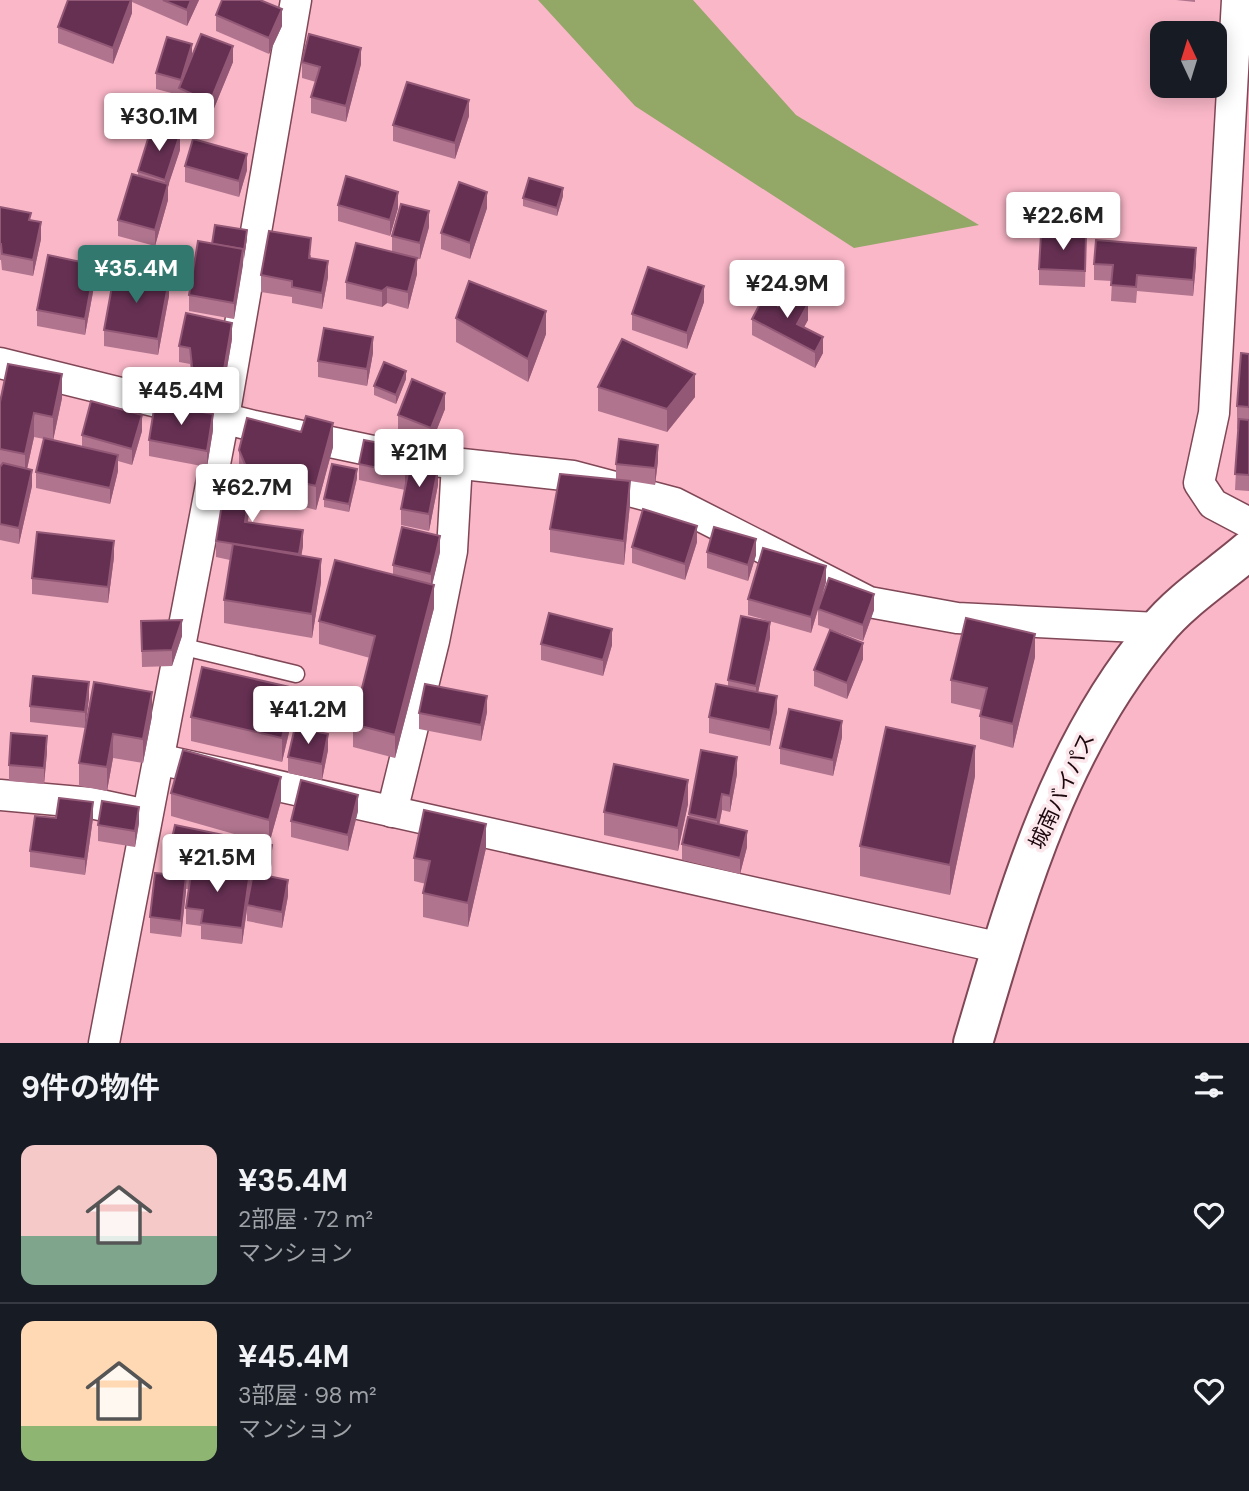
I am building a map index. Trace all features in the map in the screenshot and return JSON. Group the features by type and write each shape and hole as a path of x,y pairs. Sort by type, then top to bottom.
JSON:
{"highway":[{"name":"城南バイパス","path":"973,1043 1001,948 1042,827 1074,754 1158,628 1249,550"}],"street":[{"path":"104,1043 224,417 296,0"},
{"path":"1237,0 1214,413 1199,483 1213,504 1249,523"},
{"path":"1,366 406,458 573,476 675,503 869,602 957,618 1158,628"},
{"path":"392,811 435,641 453,551 457,463"},
{"path":"158,759 1001,948"},
{"path":"0,795 92,803 148,815"}],"lane":[{"path":"180,646 296,674"}],"green space":[{"path":"538,0 693,0 796,115 979,225 854,248 635,106"}],"building":[{"path":"68,0 131,0 113,48 58,27"},
{"path":"163,0 191,0 187,10"},
{"path":"222,0 260,0 282,9 269,38 216,15"},
{"path":"201,34 233,46 210,102 179,88"},
{"path":"309,34 361,48 346,106 311,97 320,67 302,62"},
{"path":"167,37 192,44 181,80 156,73"},
{"path":"407,82 469,100 455,143 393,125"},
{"path":"152,126 180,134 165,180 138,171"},
{"path":"193,139 247,154 239,181 185,166"},
{"path":"132,174 168,184 155,230 118,220"},
{"path":"346,176 398,192 390,220 338,205"},
{"path":"529,178 563,188 557,208 523,198"},
{"path":"459,182 487,192 470,243 441,233"},
{"path":"401,204 429,211 420,243 392,236"},
{"path":"0,207 31,213 29,220 41,222 33,260 2,254"},
{"path":"215,225 247,230 244,251 212,244"},
{"path":"269,231 311,238 309,258 328,261 322,293 292,287 292,281 261,275"},
{"path":"1041,234 1086,235 1085,271 1039,269"},
{"path":"1096,240 1196,248 1193,280 1137,275 1136,287 1111,285 1113,265 1094,264"},
{"path":"198,241 243,249 234,303 189,295"},
{"path":"356,243 417,258 408,292 387,287 382,291 346,282"},
{"path":"48,255 95,265 85,319 37,310"},
{"path":"648,267 704,286 687,333 632,314"},
{"path":"115,270 169,280 158,339 104,330"},
{"path":"469,281 546,311 528,359 456,318"},
{"path":"766,292 778,306 791,295 808,304 797,324 823,337 815,352 752,319"},
{"path":"186,313 232,323 222,381 194,384 190,348 179,346"},
{"path":"324,328 373,337 367,369 318,361"},
{"path":"622,339 695,374 667,409 598,387"},
{"path":"1241,353 1249,354 1249,407 1237,406"},
{"path":"384,362 406,371 396,395 374,386"},
{"path":"8,364 62,374 53,417 34,413 25,454 0,449 0,402"},
{"path":"412,379 445,393 431,428 398,415"},
{"path":"91,401 142,415 132,449 82,435"},
{"path":"155,403 213,414 207,451 149,440"},
{"path":"306,416 333,423 316,486 247,469 239,450 247,418 301,432"},
{"path":"1239,419 1249,420 1249,475 1235,474"},
{"path":"44,438 118,455 110,488 36,472"},
{"path":"619,439 658,445 655,468 616,464"},
{"path":"364,440 410,449 405,474 359,464"},
{"path":"3,463 32,470 19,528 0,524 0,467"},
{"path":"410,463 438,469 429,514 401,509"},
{"path":"332,464 357,469 349,504 324,499"},
{"path":"560,474 630,481 624,541 550,529"},
{"path":"226,479 251,483 245,522 303,530 299,554 216,541"},
{"path":"643,509 697,526 685,564 632,547"},
{"path":"402,527 440,536 431,574 393,565"},
{"path":"714,527 756,539 748,565 707,552"},
{"path":"37,532 114,541 108,587 32,578"},
{"path":"233,544 321,559 312,614 224,600"},
{"path":"763,548 826,566 811,617 748,599"},
{"path":"335,560 434,585 395,735 353,724 375,636 319,621"},
{"path":"829,578 874,594 863,625 818,609"},
{"path":"549,613 612,629 603,660 541,644"},
{"path":"741,616 770,622 756,686 728,680"},
{"path":"966,618 1035,634 1013,724 980,716 987,688 951,680"},
{"path":"182,620 172,650 142,651 141,621"},
{"path":"830,630 863,643 847,683 814,670"},
{"path":"202,667 294,688 282,738 191,717"},
{"path":"33,676 89,682 85,712 30,706"},
{"path":"94,682 152,692 143,739 113,734 107,767 79,763"},
{"path":"425,684 487,696 481,725 419,713"},
{"path":"716,684 777,696 770,730 709,717"},
{"path":"789,709 842,721 833,760 780,748"},
{"path":"295,727 328,734 322,764 288,757"},
{"path":"886,727 975,746 950,865 860,846"},
{"path":"11,733 47,736 44,768 9,765"},
{"path":"183,750 281,777 269,820 171,793"},
{"path":"701,750 737,757 730,796 722,794 717,820 689,814"},
{"path":"614,764 688,780 678,828 604,812"},
{"path":"301,780 358,795 348,835 291,821"},
{"path":"59,798 93,802 85,859 30,851 35,816 56,818"},
{"path":"102,801 139,807 135,831 98,825"},
{"path":"424,810 486,824 468,903 423,893 430,861 414,858"},
{"path":"688,817 747,831 740,858 682,844"},
{"path":"175,825 272,845 267,872 169,852"},
{"path":"178,862 250,872 242,928 201,923 203,910 186,908 191,874 177,871"},
{"path":"155,873 186,876 181,921 150,917"},
{"path":"253,873 288,880 282,912 247,905"}]}
